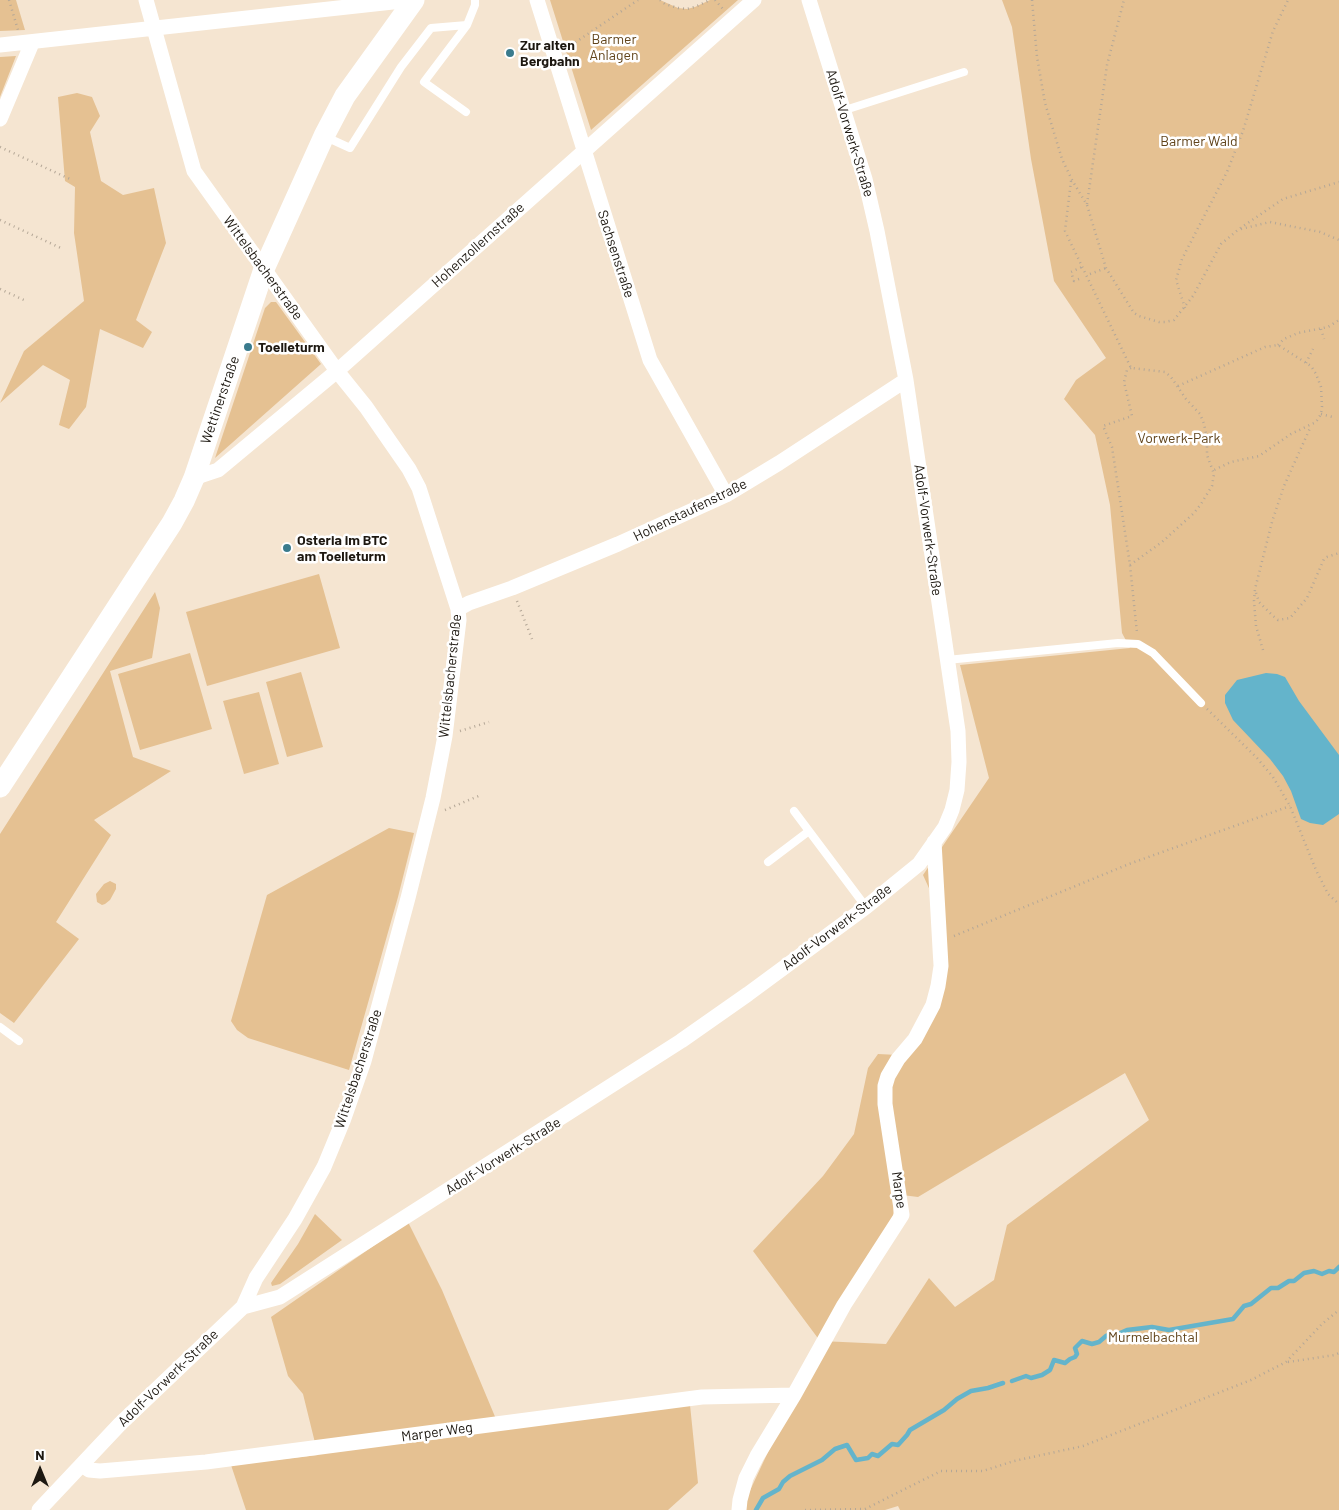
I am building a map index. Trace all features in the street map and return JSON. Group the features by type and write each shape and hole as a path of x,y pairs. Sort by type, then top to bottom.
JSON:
{"street":[{"name":"Wittelsbacherstraße","path":"146,0 194,172 337,371 366,407 408,469 419,488 458,609 459,620 445,736 429,816 364,1061 343,1121 324,1167 295,1219 256,1278 244,1307"},
{"path":"0,45 412,0"},
{"name":"Wettinerstraße","path":"0,786 172,523 194,478 264,269 324,136 345,96 412,0"},
{"name":"Sachsenstraße","path":"537,0 650,360 726,495"},
{"name":"Hohenzollernstraße","path":"194,478 218,470 337,371 754,0"},
{"name":"Adolf-Vorwerk-Straße","path":"39,1510 120,1424 244,1307 280,1297 610,1087 748,994 866,907 919,864 945,827 957,790 960,762 958,730 906,380 865,179 845,110 809,0"},
{"path":"0,119 27,52 27,43"},
{"name":"Hohenstaufenstraße","path":"458,609 618,544 726,495 780,463 906,380"},
{"name":"Marpe","path":"739,1510 746,1478 757,1456 844,1306 902,1215 885,1104 885,1086 888,1076 898,1059 915,1039 932,1005 938,986 941,966 934,842"},
{"name":"Marper Weg","path":"82,1465 89,1470 100,1471 206,1462 702,1396 794,1395"}],"lane":[{"path":"466,112 424,82 467,25 475,5 475,0"},
{"path":"324,136 350,148 401,68 430,28 467,25"},
{"path":"845,110 964,72"},
{"path":"947,660 1118,643 1138,644 1153,653 1201,703"},
{"path":"794,811 866,907"},
{"path":"768,862 809,831"},
{"path":"0,1027 19,1041"}],"path":[{"path":"9,0 27,43"},
{"path":"563,50 638,0"},
{"path":"660,0 678,8 687,9 710,0"},
{"path":"1032,0 1037,57 1045,102 1062,159 1087,205 1106,268 1134,313 1139,316 1151,321 1165,322 1174,320 1193,296 1221,244 1239,229 1283,199 1339,182"},
{"path":"1087,205 1107,65 1124,0"},
{"path":"1185,308 1176,280 1182,259 1227,172 1243,131 1273,31 1288,0"},
{"path":"0,147 70,179"},
{"path":"1072,180 1065,231 1132,368"},
{"path":"0,220 63,249"},
{"path":"1239,229 1270,222 1320,232 1339,240"},
{"path":"1079,279 1074,280 1070,272 1082,267"},
{"path":"1090,274 1106,268"},
{"path":"0,289 24,300"},
{"path":"1178,386 1265,347 1278,345 1284,339 1298,333 1328,327 1339,320"},
{"path":"1320,329 1324,339"},
{"path":"1214,470 1231,462 1259,456 1291,434 1312,425 1319,419 1321,414 1321,387 1314,371 1306,363 1278,345"},
{"path":"1306,363 1313,349"},
{"path":"1130,564 1162,542 1194,513 1212,486 1214,479 1214,470 1207,455 1207,438 1202,418 1171,377 1165,372 1132,368 1127,370 1124,382 1132,416 1103,426 1112,447 1130,564 1137,627"},
{"path":"1321,414 1332,417"},
{"path":"1263,650 1256,626 1255,589 1272,522 1284,486 1312,425"},
{"path":"1255,589 1259,602 1266,611 1278,620 1290,618 1307,598 1324,560 1339,553"},
{"path":"512,588 532,639"},
{"path":"1201,703 1257,758 1273,777 1290,806 1316,870 1328,894 1339,904"},
{"path":"445,736 489,722"},
{"path":"429,816 481,795"},
{"path":"940,942 1129,864 1290,806"},
{"path":"1286,1362 1322,1324 1339,1310"},
{"path":"805,1510 865,1509 941,1471 983,1471 1014,1461 1083,1446 1251,1380 1286,1362 1339,1353"}],"green space":[{"path":"0,0 16,0 25,30 0,31"},
{"name":"Barmer Anlagen","path":"550,0 660,0 678,8 687,9 710,0 738,0 591,130"},
{"path":"1002,0 1339,0 1339,1510 900,1510 898,1506 885,1510 746,1510 746,1499 820,1341 753,1251 823,1176 854,1134 868,1068 878,1054 898,1055 927,1003 934,975 933,897 923,875 989,778 960,665 1130,648 1122,633 1110,505 1095,435 1064,399 1076,380 1106,358 1054,281 1031,159 1012,27","holes":["1125,1073 1149,1120 1007,1225 994,1280 955,1307 929,1278 886,1344 821,1341 893,1216 894,1194 918,1197"]},
{"path":"16,56 0,97 0,57"},
{"path":"77,93 92,97 100,116 90,132 101,181 123,195 154,188 166,243 136,320 152,332 143,348 100,329 86,407 69,429 59,425 70,380 43,365 0,403 24,351 84,301 74,233 75,187 65,181 58,97"},
{"path":"271,302 276,302 321,364 215,458 265,308"},
{"path":"319,574 340,648 207,686 186,612"},
{"path":"155,592 160,608 152,658 110,671 133,757 171,771 94,820 111,835 56,922 79,939 14,1023 0,1013 0,834"},
{"path":"190,653 212,729 140,750 118,674"},
{"path":"301,672 323,747 287,757 266,682"},
{"path":"259,692 279,764 244,774 223,701"},
{"path":"389,828 414,833 349,1070 248,1038 237,1030 231,1021 267,895"},
{"path":"110,881 116,884 116,889 110,900 102,905 97,902 96,894 104,884"},
{"path":"315,1214 342,1240 280,1284 272,1286 271,1283 298,1244"},
{"path":"408,1222 442,1290 496,1419 689,1395 698,1483 668,1510 246,1510 231,1465 318,1455 303,1394 288,1376 271,1317"}],"water":[{"path":"1266,673 1285,677 1299,701 1339,755 1339,814 1323,825 1301,819 1291,791 1283,776 1270,759 1233,720 1225,703 1225,695 1237,680"}],"waterway":[{"path":"1012,1381 1026,1376 1031,1378 1042,1375 1050,1370 1054,1360 1065,1363 1075,1357 1077,1354 1075,1348 1082,1341 1092,1344 1099,1342 1106,1336 1127,1330 1152,1327 1169,1330 1233,1319 1244,1306 1251,1304 1271,1288 1278,1288 1289,1281 1294,1281 1304,1273 1314,1271 1322,1274 1329,1271 1334,1272 1339,1267"},
{"path":"756,1510 763,1498 779,1489 790,1476 822,1460 835,1449 847,1445 856,1460 868,1458 872,1454 878,1456 892,1444 898,1445 910,1430 944,1410 957,1399 971,1391 1003,1383"}],"place":[{"name":"Zur alten Bergbahn","path":"510,53"},
{"name":"Toelleturm","path":"248,347"},
{"name":"Osteria im BTC am Toelleturm","path":"287,548"}],"park label":[{"name":"Barmer Wald","path":"1199,141"},
{"name":"Vorwerk-Park","path":"1179,438"},
{"name":"Murmelbachtal","path":"1153,1337"}]}
